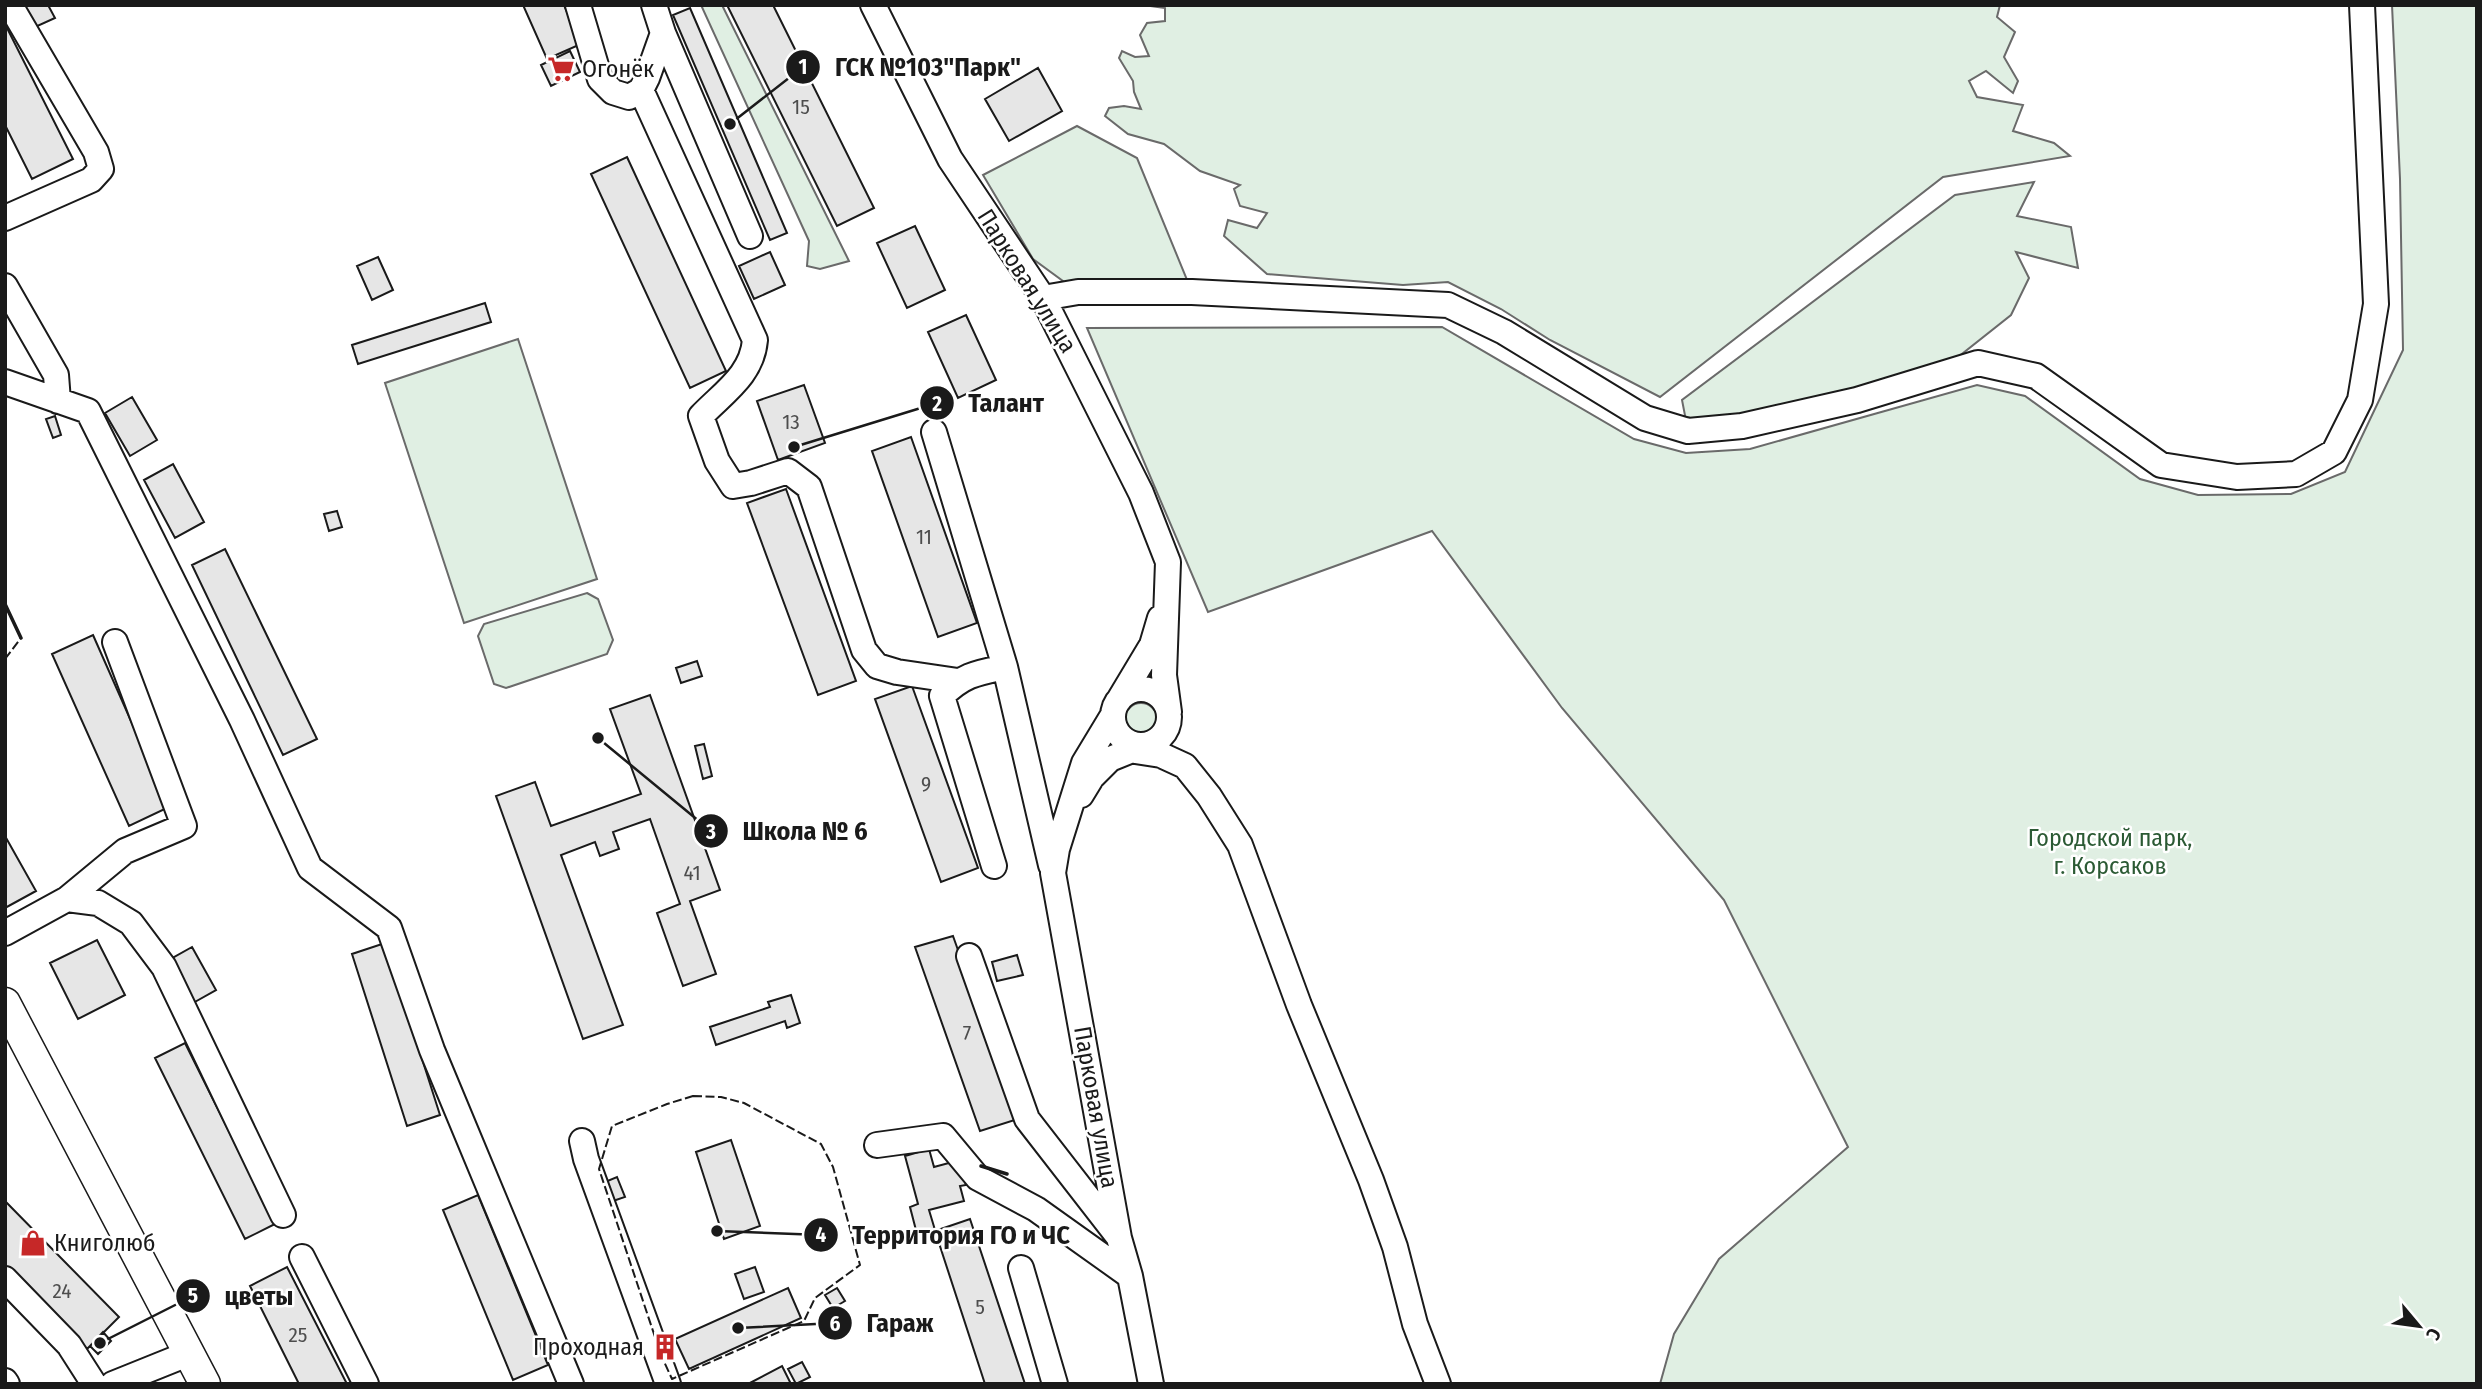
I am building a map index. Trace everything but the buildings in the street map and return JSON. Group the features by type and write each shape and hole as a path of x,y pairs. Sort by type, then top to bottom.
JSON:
{"main road":[{"path":"8,1016 205,1384"}],"street":[{"path":"5,218 91,180 100,169 96,152 10,5"},
{"path":"578,5 600,79 614,92 629,97 641,90 663,33"},
{"path":"654,5 663,33 750,236"},
{"name":"Парковая улица","path":"873,5 950,159 1043,298 1141,493 1168,562 1164,675 1169,712"},
{"path":"1043,298 1078,292 1192,292 1448,305 1504,332 1644,418 1688,431 1742,426 1857,400 1978,363 2036,376 2161,465 2237,477 2296,474 2334,452 2360,401 2376,304 2362,5"},
{"path":"641,90 755,340 754,355 743,375 701,416 717,461 733,486 788,471 809,487 864,650 877,666 897,672 958,681"},
{"path":"5,286 56,375 58,401"},
{"path":"5,382 88,411 242,720 310,868 389,928 432,1050 570,1384"},
{"path":"934,432 1005,667 1053,873"},
{"name":"Парковая улица","path":"1151,1384 1130,1276 1119,1238 1053,873 1057,849 1084,763 1152,645 1158,628 1168,562"},
{"path":"5,933 67,899 125,851 184,826 116,642"},
{"path":"994,866 942,696 958,681 980,672 1005,667"},
{"path":"1139,748 1161,737 1168,726 1169,712 1164,700 1153,692 1141,689 1129,692 1116,708 1117,731 1139,748 1185,766 1209,796 1240,845 1298,1005 1387,1225 1415,1324 1438,1384"},
{"name":"Парковая улица","path":"1064,830 1092,777 1110,759 1139,748"},
{"path":"67,899 98,903 131,923 164,967 284,1215"},
{"path":"969,957 1027,1119 1119,1238"},
{"path":"877,1145 943,1136 978,1178 1036,1209 1130,1276"},
{"path":"582,1141 586,1159 668,1384"},
{"path":"302,1257 366,1384"},
{"path":"1021,1268 1055,1384"},
{"path":"5,1279 69,1345 94,1384"},
{"path":"113,1384 190,1353"}],"green space":[{"path":"701,5 722,5 849,261 820,269 807,266 809,241"},
{"path":"1143,5 2000,5 1997,17 2015,32 2004,57 2018,81 2013,93 1986,71 1969,81 1977,97 2023,105 2013,131 2054,143 2070,156 1943,177 1660,397 1550,340 1501,309 1448,282 1403,285 1267,274 1224,236 1228,220 1257,228 1267,213 1240,206 1234,189 1240,185 1200,171 1164,144 1128,134 1105,116 1109,108 1124,106 1141,109 1133,81 1119,58 1122,51 1135,57 1149,56 1140,35 1147,23 1165,21 1165,8"},
{"name":"Городской парк, г. Корсаков","path":"2392,5 2477,5 2477,1384 1660,1384 1674,1334 1719,1259 1848,1147 1724,900 1562,708 1432,531 1208,612 1087,328 1442,327 1634,439 1686,453 1750,449 1977,385 2025,396 2140,479 2198,495 2291,494 2345,472 2403,350 2400,179"},
{"path":"1077,126 1137,158 1192,292 1078,292 1033,259 983,175"},
{"path":"2034,182 2017,216 2071,227 2078,268 2016,252 2029,278 2011,315 1929,380 1688,431 1682,400 1955,195"},
{"path":"518,339 597,579 464,623 385,383"},
{"path":"587,593 598,599 613,640 607,654 506,688 494,684 478,636 484,624"},
{"path":"1141,703 1153,707 1157,719 1153,731 1141,735 1129,731 1125,719 1129,707"}],"fence":[{"path":"5,659 21,638"},
{"path":"693,1096 721,1097 744,1103 821,1144 833,1167 860,1265 815,1298 804,1321 672,1379 661,1355 599,1169 612,1126 693,1096"}],"wall":[{"path":"5,604 21,638"},
{"path":"981,1166 1007,1174"}],"place":[{"name":"Огонёк","path":"561,69"},
{"name":"ГСК №103\"Парк\"","path":"730,124"},
{"name":"Талант","path":"794,447"},
{"name":"Школа № 6","path":"598,738"},
{"name":"Территория ГО и ЧС","path":"717,1231"},
{"name":"Книголюб","path":"33,1243"},
{"name":"Гараж","path":"738,1328"},
{"name":"цветы","path":"100,1343"},
{"name":"Проходная","path":"665,1347"}]}
